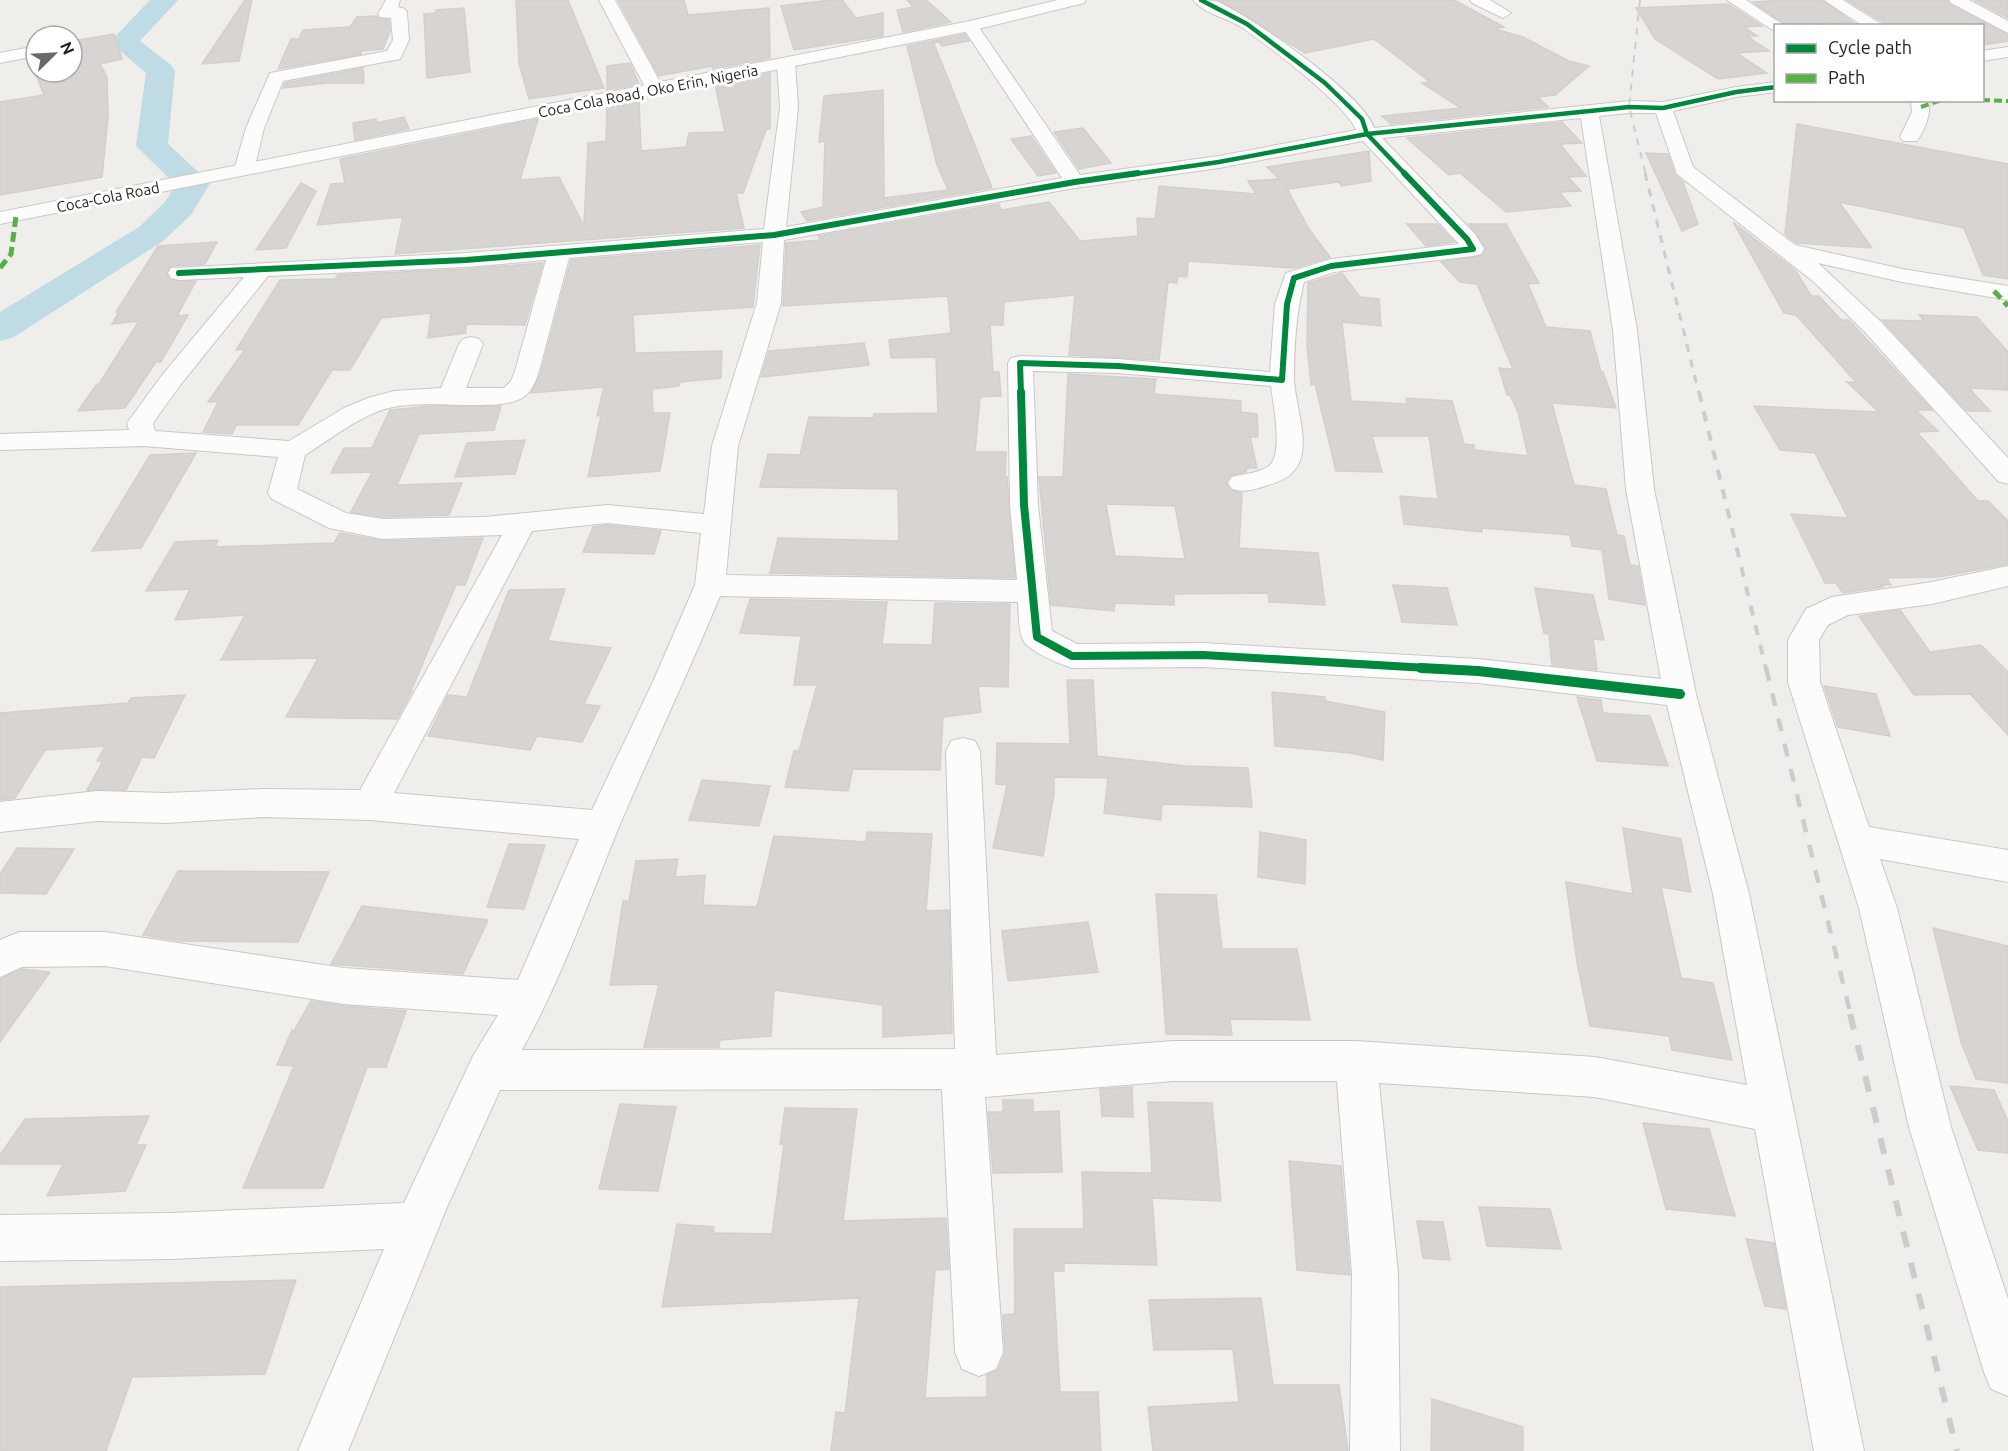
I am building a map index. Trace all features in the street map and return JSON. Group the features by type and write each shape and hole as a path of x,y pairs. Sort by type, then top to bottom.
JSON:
{"street":[{"path":"607,0 655,90"},
{"name":"Coca Cola Road, Oko Erin, Nigeria","path":"216,176 970,26 1078,0"},
{"path":"1201,0 1247,24 1325,83 1362,119 1367,134 1467,239 1473,249 1331,266 1294,278 1287,304 1282,380 1290,441 1288,457 1279,472 1242,483"},
{"path":"1478,0 1503,13"},
{"path":"1735,0 1774,24"},
{"path":"1832,0 1873,24"},
{"path":"1957,0 2008,28"},
{"path":"244,171 255,128 276,77 394,55 401,40 399,12 386,14 393,1"},
{"path":"970,26 1075,182"},
{"path":"1984,56 2008,52"},
{"path":"0,58 24,53"},
{"path":"323,1451 418,1225 488,1070 529,999 602,826 668,684 710,585 725,447 756,338 769,303 774,235 789,107 786,63"},
{"path":"179,273 466,260 774,235 1075,182 1219,162 1367,134 1629,107 1663,108 1736,92 1774,87"},
{"path":"1911,137 1921,112 1920,102"},
{"path":"1663,108 1684,170 1822,277 1873,327 2008,475"},
{"path":"1589,111 1624,330 1640,489 1680,694 1731,894 1839,1451"},
{"name":"Coca-Cola Road","path":"0,218 216,176"},
{"path":"1782,247 1850,266 1948,285 2008,293"},
{"path":"0,442 144,438 294,450 362,409 380,403 415,397 501,396 513,393 522,384 544,315 559,253"},
{"path":"1822,277 1850,266"},
{"path":"144,438 140,423 172,379 262,269"},
{"path":"450,397 471,344"},
{"path":"1282,380 1118,366 1020,363 1024,506 1037,637 1072,656 1203,655 1478,671 1680,694"},
{"path":"294,450 288,464 282,493 339,521 383,529 442,530 521,525 607,514 717,525"},
{"path":"370,805 521,525"},
{"path":"2008,576 1932,593 1843,605 1817,617 1803,640 1804,681 1878,908 1930,1127 2008,1372"},
{"path":"710,585 929,591 1031,591"},
{"path":"963,751 969,1073 979,1352"},
{"path":"0,817 97,806 166,808 264,803 370,805 602,826"},
{"path":"1855,840 2008,866"},
{"path":"0,959 20,950 105,949 344,986 529,999"},
{"path":"488,1070 969,1073 1173,1061 1356,1061 1595,1077 1772,1111"},
{"path":"1356,1061 1375,1274 1375,1451"},
{"path":"0,1238 171,1236 418,1225"}],"building":[{"path":"245,0 252,0 239,61 202,64"},
{"path":"516,0 568,0 604,88 529,99 519,63"},
{"path":"618,0 684,0 688,15 769,8 770,58 659,76"},
{"path":"842,0 856,18 883,13 883,36 794,50 781,6"},
{"path":"907,0 926,0 951,22 903,32 897,10 913,7"},
{"path":"1219,0 1454,0 1504,27 1495,29 1523,37 1569,61 1589,66 1555,95 1538,97 1548,107 1391,124 1382,116 1461,108 1422,83 1430,82 1374,39 1305,53"},
{"path":"1822,0 1853,22 1786,24 1753,2"},
{"path":"1847,0 1947,0 1950,5 2008,35 2008,41 1984,45 1984,24 1886,24"},
{"path":"1974,0 2008,0 2008,18"},
{"path":"1728,4 1762,26 1744,27 1757,36 1747,36 1769,51 1736,53 1767,73 1718,79 1655,39 1636,8"},
{"path":"464,8 470,72 427,78 424,14 435,13 436,10"},
{"path":"376,16 389,20 390,31 383,49 361,51 361,54 278,69 291,39 299,39 303,30 350,27 357,17"},
{"path":"114,34 122,59 100,64 107,77 108,117 102,177 0,195 0,102 44,95 40,84 84,84 84,39"},
{"path":"965,34 969,41 942,46 938,41 934,44 992,188 807,221 801,212 823,207 825,141 819,142 824,96 883,90 884,198 948,190 937,165 907,46"},
{"path":"630,63 639,84 607,90 607,66"},
{"path":"363,68 364,83 326,83 283,88 285,83"},
{"path":"770,73 770,129 766,130 743,193 736,193 744,228 395,254 403,217 317,225 331,184 345,183 340,159 538,119 520,180 559,177 584,226 588,143 606,141 607,106 639,99 641,151 686,147 689,133 725,132 715,84"},
{"path":"404,117 409,129 355,140 353,123 376,119 376,123"},
{"path":"1562,122 1582,143 1560,144 1586,176 1568,177 1581,191 1559,192 1571,206 1506,212 1460,173 1449,175 1407,138"},
{"path":"1797,124 2008,164 2008,279 1983,275 1964,228 1839,202 1872,248 1796,243 1785,234"},
{"path":"1083,128 1111,163 1079,169 1054,132"},
{"path":"1031,136 1056,173 1038,176 1011,139"},
{"path":"1369,151 1371,181 1342,186 1338,182 1289,189 1285,185 1309,229 1330,257 1294,268 1188,261 1187,277 1178,276 1177,283 1168,282 1159,360 1069,355 1075,295 1004,302 1003,325 990,325 993,372 999,372 1001,396 980,397 975,452 1006,452 1005,477 1007,477 1015,578 770,573 778,538 899,541 898,489 760,487 768,454 800,455 809,417 874,418 874,414 938,413 936,357 891,358 889,340 951,333 948,296 783,306 786,243 821,240 818,236 999,204 1001,210 1049,202 1080,241 1138,236 1137,218 1155,219 1159,186 1256,194 1248,181 1279,179 1267,167"},
{"path":"1646,153 1668,154 1675,175 1683,182 1698,224 1682,231"},
{"path":"301,183 316,191 286,248 256,250"},
{"path":"1733,222 1796,271 1811,296 1819,296 1841,320 1849,320 1932,410 1916,410 1938,431 1917,432 1978,501 1988,501 2008,521 2008,564 1939,577 1887,578 1891,585 1843,593 1836,583 1825,583 1791,514 1848,518 1815,453 1780,450 1754,406 1879,412 1847,382 1856,382 1796,315 1784,313"},
{"path":"1407,224 1437,224 1454,242 1426,246"},
{"path":"1469,224 1506,224 1539,283 1528,284 1546,327 1590,331 1601,372 1603,372 1616,408 1552,403 1574,485 1606,489 1617,535 1624,536 1630,565 1638,566 1645,605 1609,599 1602,550 1572,546 1570,535 1482,528 1482,532 1404,524 1400,496 1438,499 1429,436 1372,436 1382,472 1336,471 1315,384 1311,385 1307,345 1308,283 1342,273 1360,297 1379,299 1381,326 1342,322 1351,401 1407,404 1406,398 1452,401 1464,444 1474,445 1475,450 1528,456 1518,412 1510,395 1507,395 1499,368 1513,369 1477,284 1460,282 1441,262 1483,255 1486,248"},
{"path":"217,242 205,264 171,266 166,272 170,280 196,281 177,316 188,315 161,362 156,362 125,408 78,411 99,384 139,321 112,324 119,312 116,312 158,246"},
{"path":"760,245 753,307 633,315 635,353 722,351 721,378 680,382 679,386 652,389 653,413 670,413 660,471 588,477 601,415 597,416 604,387 531,393 541,372 571,260"},
{"path":"543,263 525,325 466,324 466,333 428,338 431,313 381,318 350,370 332,370 298,425 236,425 232,434 203,432 218,402 208,402 245,349 236,350 280,280 335,279 338,275"},
{"path":"1919,315 1977,317 2008,352 2008,390 1969,388 1990,411 1967,411 1882,320 1924,321"},
{"path":"864,343 869,365 761,377 769,351"},
{"path":"1068,374 1156,379 1154,394 1241,401 1241,412 1257,414 1258,437 1250,437 1257,468 1247,468 1246,472 1231,475 1226,482 1230,490 1242,493 1239,548 1318,553 1325,605 1269,602 1268,593 1174,594 1174,605 1115,603 1114,611 1051,605 1039,477 1063,477","holes":["1106,504 1175,506 1185,559 1115,556"]},
{"path":"431,406 501,406 494,430 419,434 397,485 462,483 449,515 383,517 351,512 372,472 331,473 344,448 372,448 390,410"},
{"path":"525,440 515,474 455,477 467,443"},
{"path":"196,453 141,548 92,551 150,455"},
{"path":"607,525 661,531 654,554 583,552 593,527"},
{"path":"340,533 383,541 483,538 465,585 456,585 412,691 397,719 286,717 318,658 221,660 245,615 175,620 190,589 146,591 175,542 218,540 215,547 334,543"},
{"path":"1393,585 1447,588 1457,625 1402,622"},
{"path":"1535,588 1593,595 1604,640 1593,639 1597,670 1552,665 1549,634 1544,633"},
{"path":"565,589 548,641 611,648 584,704 600,706 582,742 537,736 530,750 428,736 448,695 467,697 509,590"},
{"path":"750,599 887,602 882,644 932,645 935,603 1010,604 1008,687 978,686 981,712 943,717 940,770 853,769 848,791 785,787 794,751 799,751 817,685 794,685 801,636 740,633"},
{"path":"1900,610 1930,652 1981,645 2008,672 2008,735 1970,694 1914,695 1859,616"},
{"path":"1067,680 1093,680 1097,756 1187,766 1248,768 1252,807 1162,804 1161,820 1104,813 1108,778 1054,777 1054,794 1043,856 993,848 1007,785 996,784 997,743 1070,744"},
{"path":"1824,686 1876,694 1890,736 1838,727"},
{"path":"1272,692 1325,697 1325,701 1385,712 1383,760 1350,753 1275,746"},
{"path":"185,695 154,758 142,757 126,790 87,790 103,761 97,761 105,746 45,750 15,798 0,800 0,713 128,703 131,698"},
{"path":"1577,697 1601,700 1603,713 1650,716 1668,766 1597,761"},
{"path":"702,780 770,786 759,826 689,820"},
{"path":"1623,828 1681,839 1691,892 1661,887 1681,978 1713,983 1732,1060 1672,1050 1669,1036 1590,1026 1577,962 1566,882 1633,894"},
{"path":"867,832 932,834 926,911 949,910 952,1033 883,1037 883,1005 774,990 771,1036 720,1040 719,1047 644,1047 659,984 610,985 623,901 629,901 636,861 678,859 675,877 705,875 703,905 757,907 774,836 866,842"},
{"path":"1260,832 1306,840 1305,884 1258,877"},
{"path":"509,844 545,845 524,909 487,907"},
{"path":"17,848 74,849 46,894 0,893 0,874"},
{"path":"178,871 329,872 298,942 179,941 143,935"},
{"path":"1156,894 1216,895 1222,949 1297,949 1310,1020 1230,1019 1232,1035 1166,1034"},
{"path":"362,906 488,920 463,974 331,964"},
{"path":"1088,922 1098,972 1008,981 1002,931"},
{"path":"1933,928 2008,946 2008,1083 1976,1079 1961,1042"},
{"path":"22,969 50,972 0,1042 0,979"},
{"path":"311,1001 406,1011 386,1067 367,1067 323,1188 243,1188 294,1066 277,1065 292,1030 294,1031"},
{"path":"1950,1086 1994,1090 2008,1121 2008,1153 1978,1150"},
{"path":"1132,1087 1133,1117 1102,1116 1100,1089"},
{"path":"1003,1100 1033,1100 1033,1112 1059,1111 1062,1172 993,1173 988,1112 1003,1112"},
{"path":"1148,1102 1212,1103 1221,1201 1152,1198 1157,1265 1064,1263 1064,1271 1053,1271 1060,1392 1098,1392 1101,1451 831,1451 836,1412 845,1413 859,1298 662,1307 677,1224 714,1227 713,1233 772,1234 784,1144 780,1144 785,1108 857,1109 843,1221 946,1218 949,1269 935,1270 925,1398 987,1397 987,1375 998,1370 1005,1353 1003,1315 1015,1314 1014,1229 1084,1229 1082,1172 1152,1173"},
{"path":"620,1104 676,1107 658,1191 599,1189"},
{"path":"149,1116 136,1145 146,1145 125,1191 47,1196 63,1164 0,1164 0,1155 25,1119"},
{"path":"1643,1123 1709,1129 1735,1216 1666,1209"},
{"path":"1289,1161 1341,1166 1350,1275 1297,1270"},
{"path":"1479,1207 1550,1209 1561,1249 1487,1246"},
{"path":"1417,1221 1443,1222 1450,1260 1423,1258"},
{"path":"1746,1239 1774,1243 1786,1309 1765,1306"},
{"path":"296,1280 265,1374 132,1377 106,1451 0,1451 0,1287"},
{"path":"1261,1298 1273,1385 1339,1385 1348,1451 1153,1451 1148,1407 1239,1402 1233,1349 1154,1350 1149,1300"},
{"path":"1432,1399 1523,1427 1523,1451 1431,1451"}],"waterway":[{"path":"0,329 151,234 179,208 193,183 152,146 161,71 124,42 165,0"}],"railway":[{"path":"1640,0 1629,107 1646,175"},
{"path":"1645,173 1699,394"},
{"path":"1699,392 1766,669"},
{"path":"1766,668 1851,1016"},
{"path":"1850,1014 1957,1451"}],"marked path":[{"path":"1984,100 2008,101"},
{"path":"1921,107 1936,102"},
{"path":"0,268 11,254 16,216"},
{"path":"1994,291 2008,306"}],"cycle path":[{"path":"1201,0 1247,24 1325,83 1362,119 1367,134 1467,239 1473,249 1331,266 1294,278 1287,304 1282,380 1118,366 1020,363 1024,505 1037,637 1072,656 1203,655 1478,671 1680,694"},
{"path":"179,273 466,260 774,235 1075,182 1219,162 1367,134 1629,107 1663,108 1736,92 1774,87"}]}
